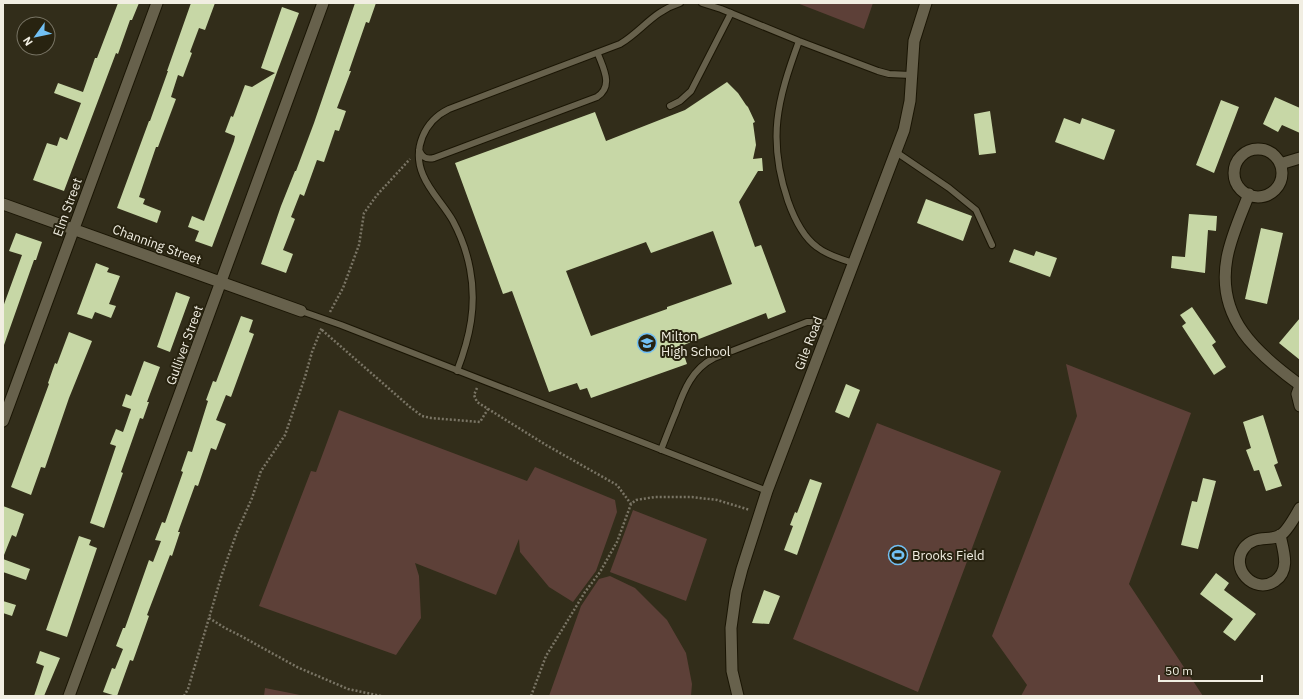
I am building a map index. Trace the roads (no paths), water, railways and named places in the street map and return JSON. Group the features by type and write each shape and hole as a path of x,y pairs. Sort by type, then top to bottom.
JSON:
{"street":[{"name":"Elm Street","path":"3,421 157,3"},
{"name":"Gulliver Street","path":"69,696 323,3"},
{"name":"Gile Road","path":"738,696 731,661 730,634 739,581 767,491 904,130 908,115 914,41 926,3"},
{"path":"1263,149 1273,154 1280,164 1282,171 1281,179 1274,190 1263,196 1253,196 1239,187 1234,175 1236,163 1243,154 1251,150 1263,149"},
{"path":"1280,164 1300,158"},
{"path":"1249,194 1232,238 1227,257 1225,277 1228,303 1233,316 1249,341 1264,356 1300,385 1297,394 1300,406"},
{"name":"Channing Street","path":"3,204 301,311"},
{"path":"1280,535 1285,560 1284,568 1280,576 1267,584 1257,584 1247,579 1242,572 1240,564 1240,557 1243,549 1255,540 1280,535 1292,521 1300,508"}],"lane":[{"path":"457,370 467,343 472,319 473,300 470,269 458,230 447,210 423,176 419,163 419,150 422,137 428,126 444,111 598,54 625,41 654,15 666,8 680,3"},
{"path":"702,3 878,71 889,74 912,75"},
{"path":"670,106 680,101 691,91 731,13"},
{"path":"799,41 783,87 777,117 776,148 780,176 789,205 805,236 826,253 853,263"},
{"path":"419,150 423,157 430,159 434,158 597,97 603,91 606,84 606,75 598,54"},
{"path":"896,152 949,188 976,210 992,245"},
{"path":"301,311 326,319 767,491"},
{"path":"661,450 684,391 690,380 702,365 714,358 807,322 831,324"}],"place":[{"name":"Milton High School","path":"647,343"},
{"name":"Brooks Field","path":"898,555"}]}
